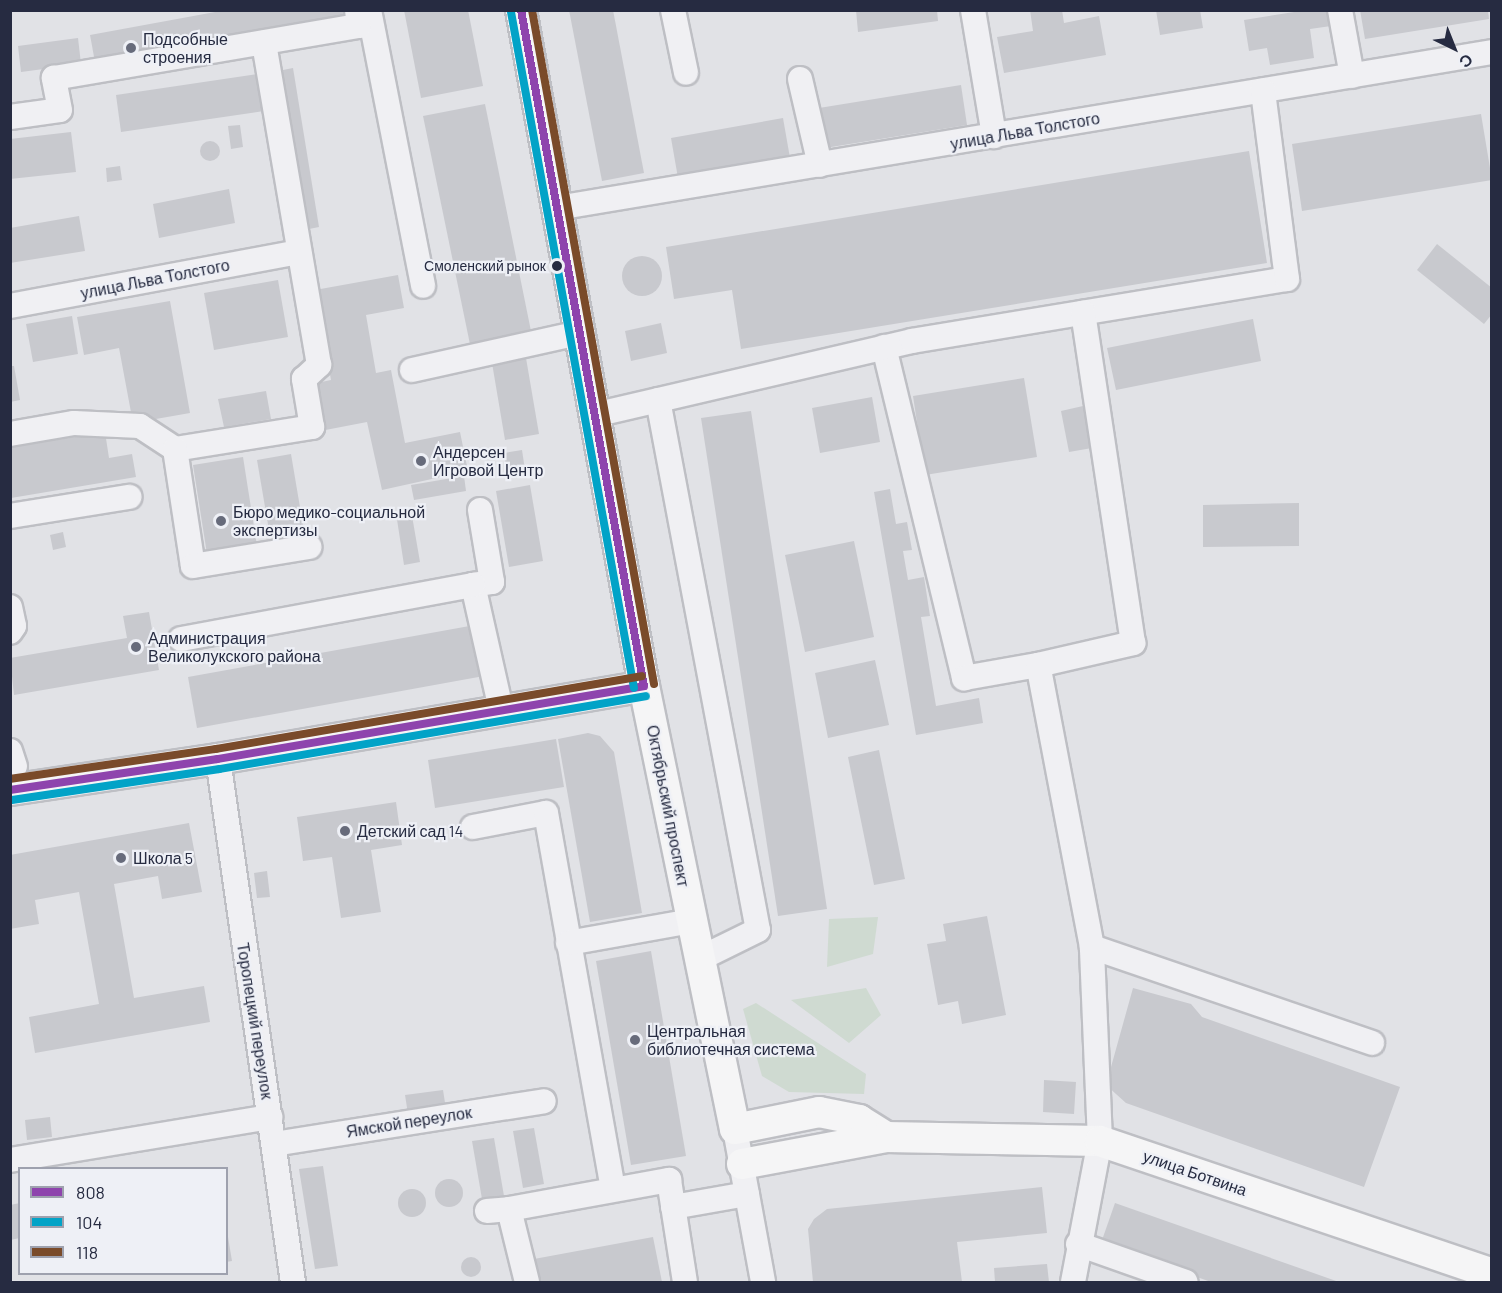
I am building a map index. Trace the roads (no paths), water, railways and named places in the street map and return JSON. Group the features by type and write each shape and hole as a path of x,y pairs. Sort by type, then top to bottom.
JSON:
{"main road":[{"name":"Октябрьский проспект","path":"520,10 644,686 735,1129"},
{"path":"12,769 218,759 644,686"},
{"path":"735,1129 819,1112 859,1120 886,1137"},
{"name":"улица Ботвина","path":"742,1164 886,1137 1100,1141 1459,1273 1491,1274"}],"street":[{"path":"10,117 60,110 54,78 359,26 357,10"},
{"path":"369,10 423,286"},
{"path":"673,10 686,73"},
{"path":"973,10 994,136"},
{"path":"1340,10 1352,76"},
{"path":"10,434 74,423 140,426 175,448 312,427 303,379 319,365 264,43"},
{"name":"улица Льва Толстого","path":"557,208 1491,52"},
{"path":"800,79 820,165"},
{"path":"594,416 884,347 1287,279 1263,91"},
{"name":"улица Льва Толстого","path":"10,306 299,252"},
{"path":"884,347 964,678 1038,665 1133,643 1083,313"},
{"path":"412,370 579,333"},
{"path":"658,400 758,930 699,959"},
{"path":"175,448 193,566 309,547"},
{"path":"10,516 129,497"},
{"path":"181,639 492,582 480,510"},
{"path":"472,585 501,709"},
{"path":"10,607 14,626 10,632"},
{"path":"1038,665 1092,947 1100,1141 1078,1244 1073,1282"},
{"name":"Торопецкий переулок","path":"218,759 254,972 270,1117 293,1282"},
{"path":"473,827 546,813 614,1189"},
{"path":"568,943 691,921"},
{"path":"1092,947 1372,1043"},
{"name":"Ямской переулок","path":"274,1144 544,1101"},
{"path":"10,1160 270,1117"},
{"name":"Октябрьский проспект","path":"735,1129 763,1282"},
{"path":"527,1282 498,1210 669,1180 685,1282"},
{"path":"673,1207 747,1194"},
{"path":"1078,1244 1186,1282"}],"place":[{"name":"Подсобные строения","path":"131,48"},
{"name":"Смоленский рынок","path":"557,266"},
{"name":"Андерсен Игровой Центр","path":"421,461"},
{"name":"Бюро медико-социальной экспертизы","path":"221,521"},
{"name":"Администрация Великолукского района","path":"136,647"},
{"name":"Детский сад 14","path":"345,831"},
{"name":"Школа 5","path":"121,858"},
{"name":"Центральная библиотечная система","path":"635,1040"}]}
